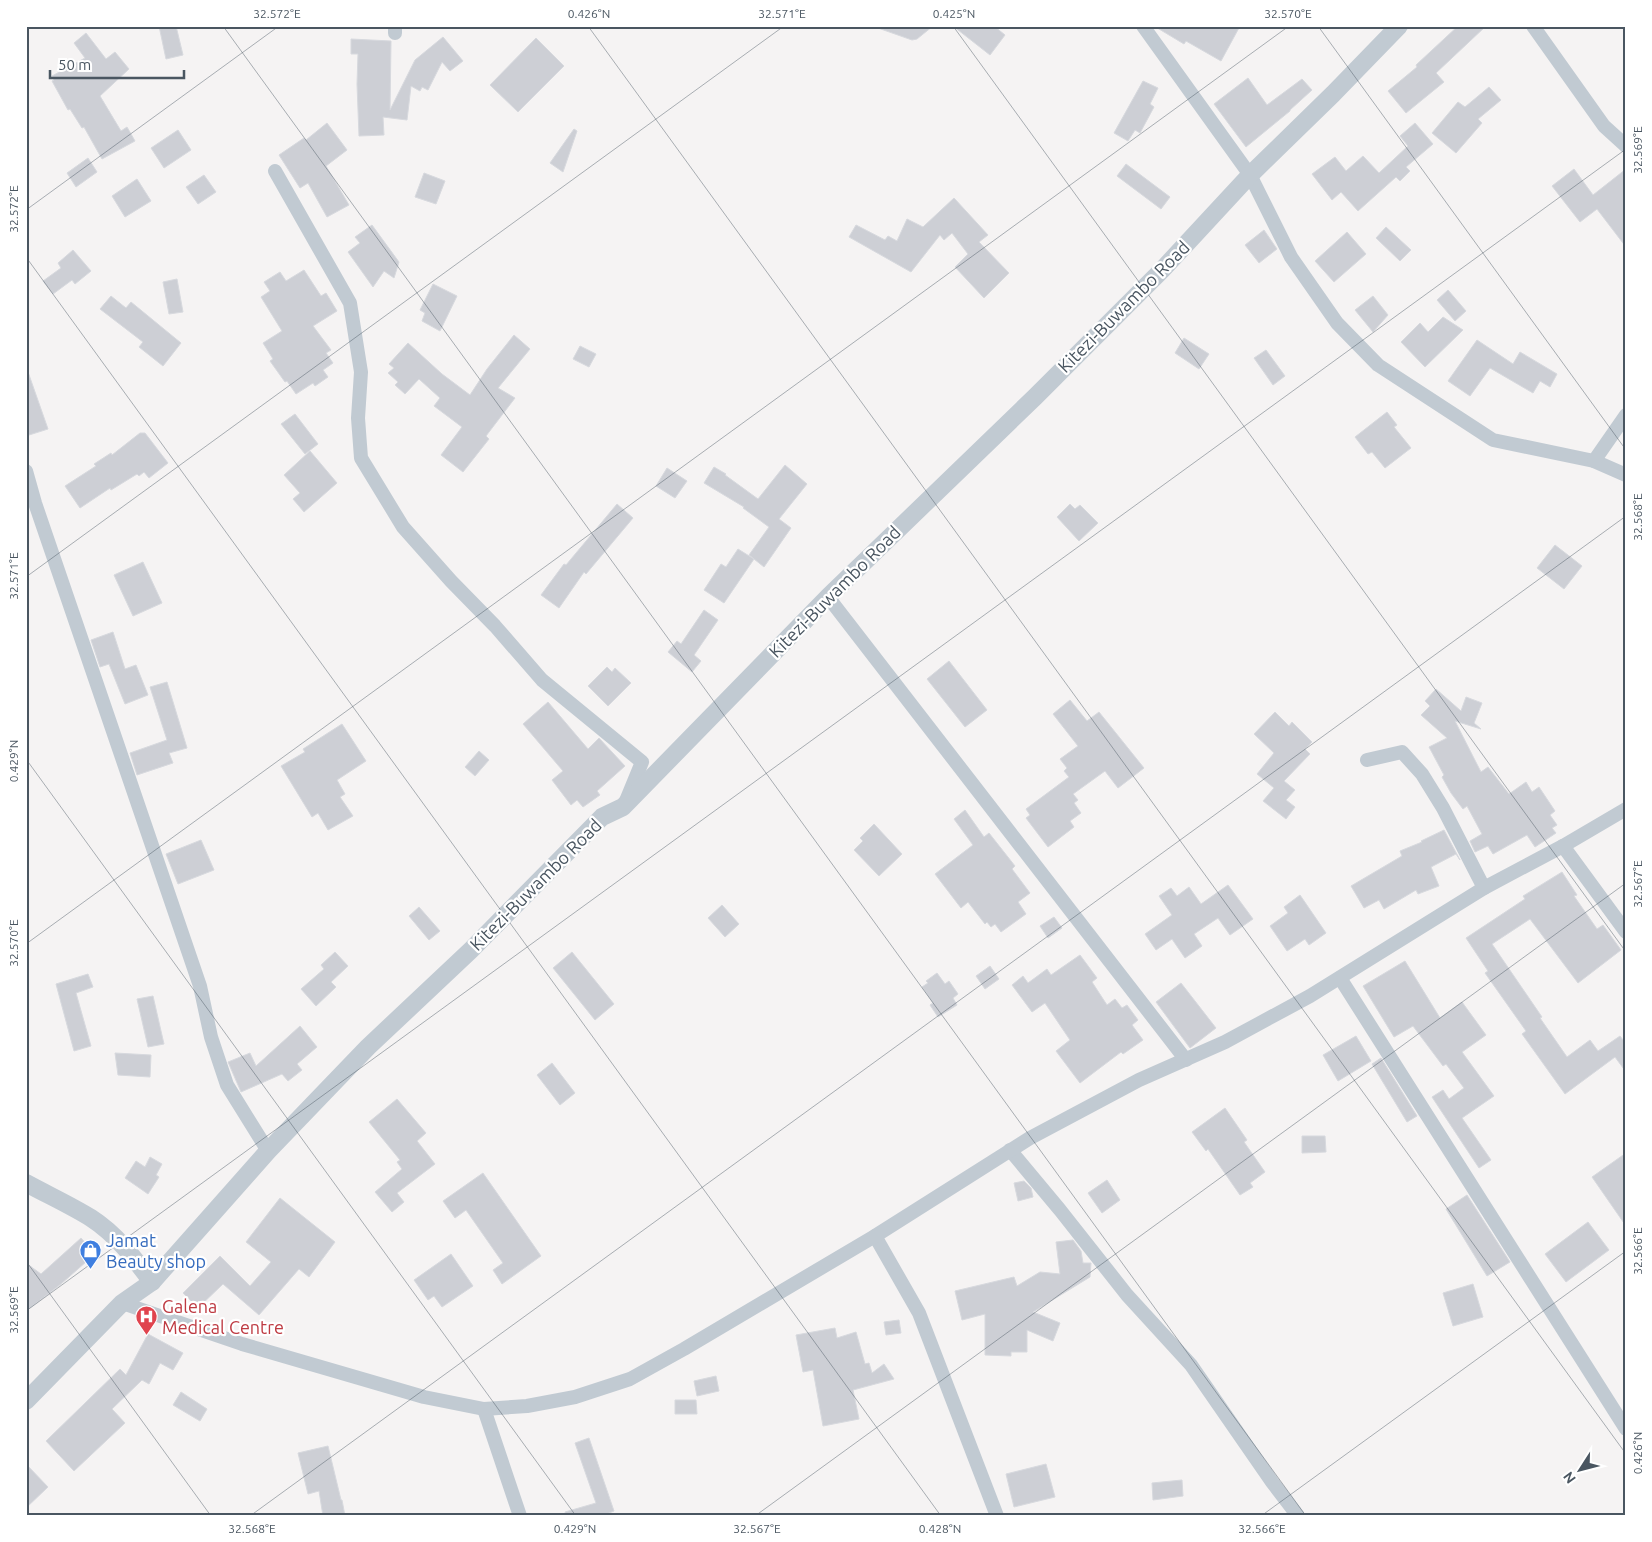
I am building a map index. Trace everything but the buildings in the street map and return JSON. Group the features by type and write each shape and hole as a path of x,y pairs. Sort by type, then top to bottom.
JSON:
{"street":[{"path":"1143,26 1250,175 1291,257 1337,324 1378,365 1493,440 1594,461 1626,475"},
{"name":"Kitezi-Buwambo Road","path":"26,1401 122,1303 152,1282 268,1151 368,1047 471,950 602,817 623,807 828,597 1035,397 1162,270 1250,175 1399,26"},
{"path":"1533,26 1604,126 1626,146"},
{"path":"275,171 350,303 361,372 358,418 360,458 404,527 542,680 642,762 623,807"},
{"path":"1594,461 1626,415"},
{"path":"26,472 200,986 211,1037 227,1085 268,1151"},
{"path":"828,597 1186,1060"},
{"path":"1367,760 1402,752 1422,774 1443,808 1484,888"},
{"path":"122,1303 242,1344 424,1397 484,1409 527,1406 575,1397 630,1379 875,1236 1010,1150 1139,1080 1225,1042 1340,978 1484,888 1563,846 1626,809"},
{"path":"1563,846 1626,932"},
{"path":"1340,978 1626,1429"},
{"path":"1010,1150 1127,1294 1191,1365 1272,1482 1298,1516"},
{"path":"26,1183 91,1219 104,1229 131,1254 152,1282"},
{"path":"875,1236 919,1313 997,1516"},
{"path":"484,1409 520,1516"}],"place":[{"name":"Jamat Beauty shop","path":"90,1270"},
{"name":"Galena Medical Centre","path":"146,1336"}]}
